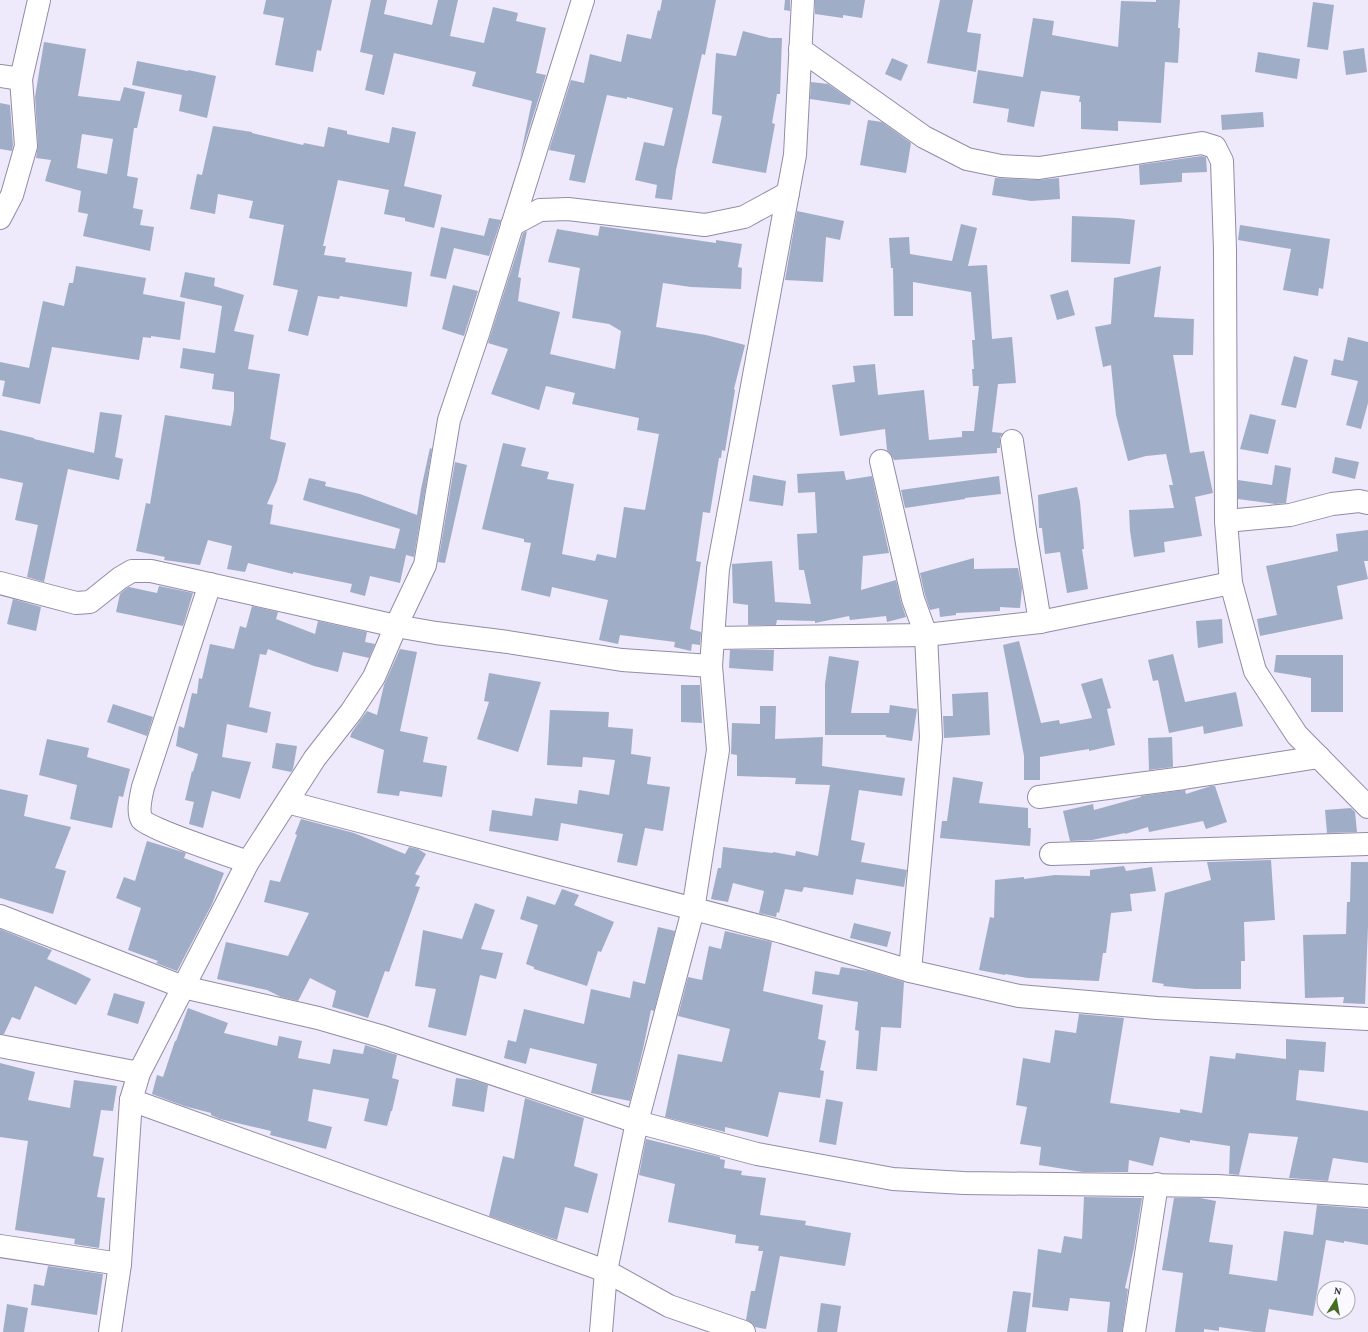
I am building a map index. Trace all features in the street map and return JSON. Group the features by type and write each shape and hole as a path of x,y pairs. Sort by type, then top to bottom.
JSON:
{"street":[{"path":"0,218 12,196 26,146 10,77 39,0"},
{"path":"110,1332 120,1264 131,1100 138,1073 248,862 315,758 351,712 374,677 425,565 449,420 478,334 583,0"},
{"path":"601,1332 606,1271 637,1122 693,910 718,750 711,666 718,569 795,155 803,0"},
{"path":"800,49 924,137 966,159 1001,166 1039,168 1202,143 1215,147 1222,161 1225,243 1226,521 1231,582 1255,671 1297,735 1368,807"},
{"path":"512,225 540,210 568,209 705,224 744,217 788,193"},
{"path":"1012,441 1040,622"},
{"path":"881,461 913,599 926,635 931,737 910,971"},
{"path":"1226,521 1290,515 1332,504 1359,501 1368,503"},
{"path":"0,583 76,603 90,602 120,578 132,571 151,571 396,626 436,633 508,642 622,660 711,666"},
{"path":"713,638 926,635 1040,622 1231,582"},
{"path":"210,584 140,797 141,818 145,823 160,830 248,862"},
{"path":"1039,797 1184,778 1319,757"},
{"path":"287,802 693,910 782,932 910,971 1019,996 1157,1008 1368,1019"},
{"path":"1051,854 1368,844"},
{"path":"0,916 183,987 318,1018 380,1036 637,1122 757,1154 893,1179 964,1183 1157,1184 1217,1186 1368,1196"},
{"path":"0,1046 138,1073"},
{"path":"131,1100 606,1271 669,1306 744,1332"},
{"path":"1134,1332 1157,1184"},
{"path":"0,1246 120,1264"}],"building":[{"path":"266,0 332,0 321,51 317,50 313,72 275,65 284,18 263,14"},
{"path":"371,0 387,0 384,14 432,25 438,0 458,0 450,36 484,43 493,7 518,13 516,21 546,28 536,73 546,75 520,158 532,101 472,86 476,72 394,53 384,95 365,90 373,55 360,52"},
{"path":"662,0 716,0 705,55 702,54 676,170 672,200 655,198 657,185 635,180 644,142 664,146 673,108 627,97 627,99 607,95 585,183 569,180 575,155 549,150 571,80 584,83 590,54 621,62 627,34 651,39"},
{"path":"785,0 790,0 790,11 784,10"},
{"path":"815,0 865,0 862,18 843,15 843,18 815,14"},
{"path":"940,0 973,0 967,32 981,34 976,72 927,63"},
{"path":"1156,0 1180,0 1178,63 1165,62 1161,123 1118,121 1118,131 1081,129 1080,96 1041,91 1034,127 1007,122 1009,109 973,103 978,70 1023,77 1033,18 1054,21 1052,35 1118,47 1121,1 1156,2"},
{"path":"1313,2 1334,5 1328,50 1307,47"},
{"path":"743,31 770,38 782,38 780,94 777,94 772,123 775,124 766,173 712,163 722,116 712,114 716,53 736,56"},
{"path":"44,42 86,49 78,96 120,101 124,87 145,92 137,128 134,128 127,176 138,178 133,208 143,210 140,225 154,227 150,251 83,236 88,214 78,212 81,191 45,181 51,160 36,158 38,145 35,97","holes":["82,134 113,139 107,174 77,168"]},
{"path":"1364,48 1367,72 1346,75 1343,51"},
{"path":"1258,52 1300,59 1297,79 1255,72"},
{"path":"892,58 908,65 901,81 885,74"},
{"path":"137,61 216,76 207,118 179,111 182,95 132,85"},
{"path":"811,82 828,84 851,100 850,105 810,99"},
{"path":"0,103 10,105 13,145 12,151 0,149"},
{"path":"1263,112 1264,127 1222,130 1221,115"},
{"path":"868,120 882,122 911,143 906,173 860,165"},
{"path":"213,126 252,132 303,145 304,143 324,147 328,127 347,131 347,134 389,143 392,127 416,132 404,186 442,195 434,228 405,221 405,218 384,214 389,190 338,180 323,246 326,246 324,255 346,258 345,262 412,272 407,307 340,296 339,299 318,296 308,336 288,331 298,290 273,285 284,225 249,218 253,201 218,194 215,214 190,209 197,174 202,175"},
{"path":"1201,156 1206,157 1207,172 1182,173 1182,182 1140,185 1139,165"},
{"path":"995,178 1038,180 1059,178 1060,199 1031,201 992,195"},
{"path":"797,211 844,221 840,240 826,237 823,282 785,280"},
{"path":"1072,216 1135,220 1130,264 1071,262"},
{"path":"489,218 501,220 489,256 454,248 446,279 430,276 441,227 484,236"},
{"path":"961,224 977,228 968,266 987,265 992,339 1012,337 1016,383 998,384 992,432 1003,433 1000,437 1000,448 997,448 997,453 894,460 887,450 885,429 840,436 832,385 855,382 853,366 875,364 878,395 924,390 929,440 962,437 962,431 974,431 979,386 973,386 972,369 974,369 972,340 975,340 971,292 913,282 913,316 894,316 893,268 891,268 889,238 909,237 910,254 952,261"},
{"path":"1240,225 1330,239 1323,289 1319,288 1318,296 1283,290 1291,249 1238,240"},
{"path":"600,226 716,243 716,240 742,244 738,267 742,268 741,289 691,287 663,283 656,327 706,335 745,345 734,389 725,451 722,450 721,458 719,458 710,513 703,512 696,561 701,562 690,629 701,632 700,645 692,644 691,651 674,647 675,642 620,635 618,644 599,640 608,600 552,587 550,597 521,590 531,543 524,542 524,539 482,529 503,443 526,448 521,466 549,472 547,479 574,484 562,554 595,561 597,554 616,558 624,507 645,510 659,434 637,430 639,418 572,404 575,393 546,386 539,410 491,394 508,349 488,343 523,233 527,231 518,277 521,278 518,301 560,312 550,354 615,369 621,331 609,324 572,318 580,268 548,262 557,229 598,236"},
{"path":"76,266 146,278 143,294 185,302 180,340 151,336 151,338 143,337 139,360 52,347 40,404 2,396 5,381 0,380 0,362 29,368 43,301 64,306 69,283 73,283"},
{"path":"1161,266 1154,317 1194,319 1193,355 1173,355 1190,453 1204,451 1213,493 1195,497 1202,536 1164,542 1165,552 1134,557 1130,531 1129,510 1174,508 1169,485 1173,485 1166,454 1146,456 1128,461 1116,415 1111,365 1103,367 1095,327 1111,324 1114,278"},
{"path":"185,272 215,278 214,286 244,295 234,331 254,335 248,369 280,374 270,439 286,443 277,481 267,504 273,505 270,524 395,549 400,529 303,500 309,478 326,482 325,486 360,494 417,515 430,448 432,449 414,557 406,555 400,583 370,576 365,596 350,592 352,584 293,572 293,574 248,563 245,572 227,569 232,546 208,540 200,565 164,560 165,557 136,551 146,503 150,504 165,415 231,426 234,409 234,392 212,389 214,374 180,368 183,348 215,353 222,306 180,297"},
{"path":"453,285 478,291 464,336 442,329"},
{"path":"1068,290 1075,315 1057,320 1050,295"},
{"path":"1348,337 1368,342 1368,403 1361,429 1346,425 1358,381 1331,375 1334,359 1343,361"},
{"path":"1294,356 1308,360 1296,408 1281,405"},
{"path":"100,412 122,415 115,457 123,459 119,480 68,469 44,582 27,577 38,525 15,520 23,483 0,478 0,430 94,453"},
{"path":"1250,414 1276,420 1268,454 1240,449"},
{"path":"1335,457 1359,462 1355,479 1332,473"},
{"path":"455,462 467,465 445,563 438,562"},
{"path":"1275,465 1291,468 1286,503 1275,504 1238,499 1238,480 1272,485"},
{"path":"844,471 846,480 872,476 889,553 863,556 861,590 896,580 906,617 887,622 886,616 850,620 849,616 815,623 815,621 777,620 776,625 748,625 748,605 733,603 732,564 772,561 775,602 811,604 804,570 799,570 797,534 817,533 815,492 798,493 797,474"},
{"path":"753,475 786,481 783,506 749,501"},
{"path":"999,476 1001,494 965,498 905,508 901,490"},
{"path":"1077,487 1080,502 1084,549 1082,549 1088,589 1067,593 1060,552 1045,554 1042,528 1039,528 1038,495"},
{"path":"1368,530 1368,561 1364,561 1368,579 1337,586 1343,619 1260,636 1257,619 1277,615 1266,566 1338,551 1336,534"},
{"path":"974,558 974,569 1018,568 1022,588 1020,608 1000,607 1000,611 956,613 956,615 940,617 939,608 930,610 920,573"},
{"path":"159,586 193,593 183,626 116,612 120,594 127,588 129,587 157,593"},
{"path":"13,599 41,607 36,631 7,624"},
{"path":"252,606 278,612 276,619 315,634 318,621 367,632 365,642 375,644 369,658 343,652 338,672 314,666 268,649 266,655 260,654 249,707 271,712 267,733 227,724 222,757 251,762 240,799 212,791 203,828 189,824 194,802 185,800 198,754 176,746 179,726 184,728 192,693 197,694 199,678 202,679 210,644 234,649 240,626 246,628"},
{"path":"1222,619 1223,643 1198,648 1196,621"},
{"path":"1019,641 1041,723 1059,720 1060,724 1092,718 1081,684 1102,678 1111,708 1107,709 1115,745 1089,751 1089,749 1040,757 1040,780 1024,780 1024,756 1003,645"},
{"path":"400,649 417,652 400,731 428,737 423,762 447,766 442,797 400,791 399,796 377,793 384,750 350,737 367,711 377,715 384,685"},
{"path":"730,650 774,650 773,671 729,668"},
{"path":"1173,654 1185,702 1236,692 1243,726 1204,734 1203,726 1169,733 1158,680 1153,681 1148,660"},
{"path":"1276,655 1343,655 1343,712 1311,712 1311,678 1274,672"},
{"path":"829,656 859,661 851,713 889,713 890,705 917,709 912,741 886,737 886,735 825,735 825,684"},
{"path":"489,673 541,682 518,752 477,739 489,702 484,701"},
{"path":"681,685 700,685 702,723 681,722"},
{"path":"988,692 990,735 944,738 943,716 953,716 952,694"},
{"path":"113,704 153,717 147,736 107,722"},
{"path":"760,706 776,706 775,739 823,737 822,766 905,778 902,796 859,790 851,840 865,843 861,862 907,870 904,887 856,879 853,895 804,887 802,892 785,889 779,913 777,912 776,917 759,913 764,891 733,883 728,902 711,899 718,868 721,868 723,847 773,852 795,856 796,851 818,856 830,785 795,784 796,778 737,776 737,755 731,754 732,723 760,724"},
{"path":"550,710 609,712 608,727 633,729 631,754 651,757 647,784 670,787 663,831 645,828 637,866 617,862 623,834 561,823 558,841 489,831 492,810 532,816 535,798 577,804 579,790 609,795 615,760 583,757 582,767 547,765"},
{"path":"1172,737 1173,767 1149,770 1148,738"},
{"path":"47,739 89,748 87,757 130,769 123,797 119,796 112,828 70,819 77,785 39,775"},
{"path":"276,743 297,746 293,769 291,772 272,768"},
{"path":"953,777 983,782 979,803 1028,808 1028,828 1031,828 1030,846 940,838 942,821 947,821"},
{"path":"1215,786 1227,822 1206,829 1203,821 1149,832 1148,827 1125,834 1092,840 1070,841 1063,811 1093,804 1094,810 1141,796 1185,790 1186,794"},
{"path":"0,789 28,795 24,816 71,827 55,868 66,871 53,914 0,898"},
{"path":"1351,808 1355,812 1357,832 1327,833 1325,810"},
{"path":"301,819 354,833 405,854 409,847 418,849 426,854 415,874 420,876 415,886 420,887 389,972 385,971 368,1018 332,1007 336,991 310,978 298,1001 281,997 267,990 217,979 226,942 288,956 309,913 264,902 270,880 280,882 297,835 295,834"},
{"path":"147,841 186,853 184,858 224,873 212,904 177,971 156,963 158,961 128,950 141,908 116,898 124,877 135,881"},
{"path":"1271,860 1275,920 1244,922 1245,961 1241,961 1241,989 1195,989 1163,986 1164,984 1152,982 1165,893 1211,880 1207,862"},
{"path":"1351,862 1368,862 1368,926 1365,1004 1343,1003 1344,997 1305,998 1303,935 1346,934 1347,902 1350,902"},
{"path":"1124,866 1126,871 1152,867 1156,891 1130,894 1132,911 1111,913 1106,953 1103,953 1099,981 1028,978 979,970 990,917 994,918 995,880 1024,877 1024,879 1055,875 1090,876 1090,870"},
{"path":"562,889 579,895 574,905 614,922 601,952 598,951 587,986 534,969 534,967 526,964 538,925 520,919 527,896 555,905"},
{"path":"475,903 495,910 481,949 503,953 496,979 480,975 466,1036 428,1027 436,989 415,986 423,930 462,939"},
{"path":"854,923 891,932 887,947 850,938"},
{"path":"658,927 675,931 654,1011 651,1010 630,1101 591,1093 597,1064 530,1048 526,1064 504,1058 508,1040 516,1042 524,1009 584,1024 591,989 630,998 633,981 645,984"},
{"path":"0,929 52,950 47,959 91,979 76,1005 35,986 20,1020 12,1017 4,1034 0,1034"},
{"path":"725,931 772,942 763,991 823,1005 818,1039 826,1041 820,1070 824,1071 820,1098 779,1092 768,1137 725,1127 725,1132 665,1117 678,1054 722,1062 730,1029 678,1016 688,977 702,980 709,946 721,949"},
{"path":"841,967 868,971 904,982 901,1028 881,1027 877,1071 856,1069 859,1031 855,1030 858,1002 812,994 815,971 839,975"},
{"path":"114,993 145,1002 138,1024 107,1015"},
{"path":"188,1008 228,1023 224,1033 277,1046 279,1036 302,1041 298,1058 330,1064 333,1049 363,1054 365,1045 397,1055 392,1078 399,1080 387,1126 364,1121 369,1099 313,1089 308,1121 332,1127 326,1149 270,1135 271,1131 220,1119 211,1115 211,1113 184,1106 152,1094 157,1075 163,1077"},
{"path":"1079,1014 1124,1018 1110,1103 1180,1113 1180,1109 1202,1113 1210,1056 1235,1059 1236,1053 1286,1059 1286,1039 1326,1042 1324,1072 1299,1070 1296,1100 1368,1111 1368,1163 1333,1158 1328,1181 1289,1178 1298,1137 1249,1133 1239,1175 1229,1174 1230,1146 1190,1140 1190,1143 1160,1137 1153,1166 1129,1160 1128,1172 1083,1172 1039,1165 1041,1147 1020,1144 1027,1107 1016,1105 1023,1058 1050,1063 1055,1030 1076,1033"},
{"path":"0,1063 35,1072 28,1100 70,1108 74,1080 117,1086 113,1111 101,1110 93,1156 104,1158 97,1197 105,1198 99,1248 74,1244 75,1239 15,1230 28,1141 0,1137"},
{"path":"456,1078 473,1080 488,1085 484,1112 452,1106"},
{"path":"525,1098 584,1118 574,1166 598,1174 588,1213 565,1207 557,1240 489,1216 503,1156 514,1159"},
{"path":"826,1099 843,1102 836,1145 819,1142"},
{"path":"646,1139 720,1157 720,1159 725,1160 724,1168 742,1171 741,1175 766,1178 760,1215 806,1221 805,1225 851,1233 845,1266 780,1256 766,1329 755,1327 746,1320 751,1291 755,1291 763,1251 758,1251 759,1246 735,1243 736,1235 668,1222 675,1184 639,1175"},
{"path":"1084,1197 1142,1198 1134,1248 1125,1288 1128,1289 1122,1332 1107,1332 1110,1302 1070,1298 1068,1311 1032,1307 1038,1249 1061,1253 1064,1236 1082,1239"},
{"path":"1174,1198 1200,1198 1216,1201 1209,1242 1233,1245 1229,1274 1277,1281 1284,1231 1313,1235 1317,1205 1368,1209 1368,1245 1326,1240 1319,1280 1316,1280 1316,1298 1313,1316 1269,1309 1265,1332 1219,1327 1219,1331 1204,1329 1204,1332 1175,1332 1183,1273 1162,1270"},
{"path":"48,1266 103,1274 97,1315 31,1305 34,1284 44,1286"},
{"path":"1013,1291 1031,1293 1026,1332 1007,1332"},
{"path":"821,1303 841,1306 837,1332 817,1332"},
{"path":"7,1304 28,1308 24,1332 3,1332"}]}
